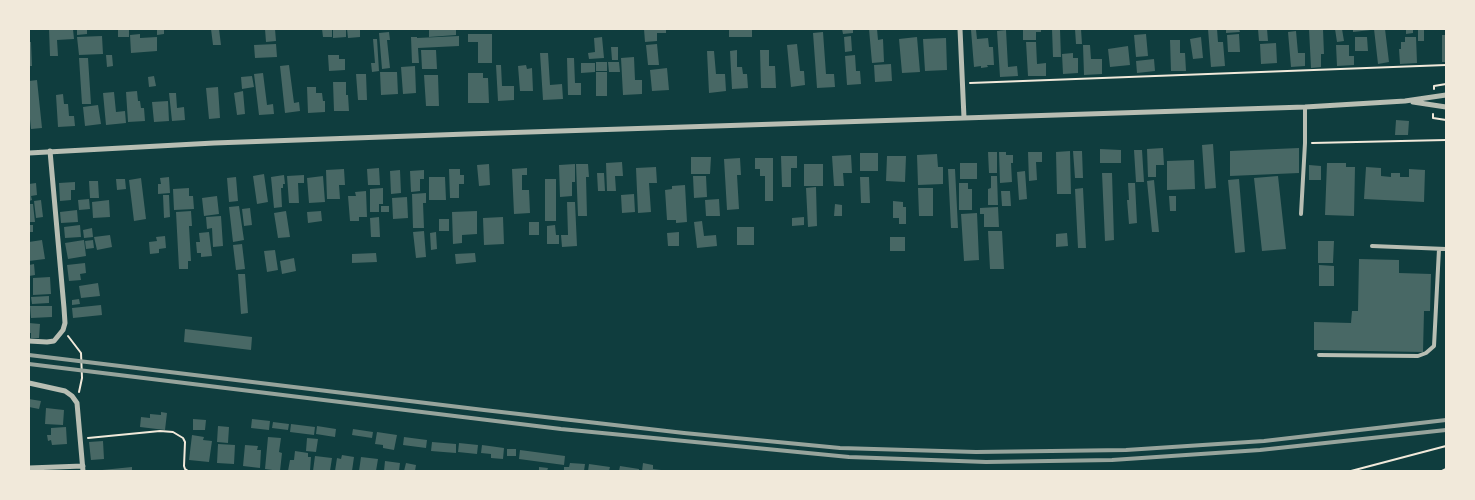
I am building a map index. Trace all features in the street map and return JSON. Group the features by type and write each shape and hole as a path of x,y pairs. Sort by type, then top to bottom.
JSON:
{"street":[{"path":"960,29 964,118"},
{"path":"29,153 214,143 1305,107 1405,101 1446,94"},
{"path":"1405,101 1446,107"},
{"path":"29,341 54,341 64,330 64,308 50,151"},
{"path":"29,383 65,391 77,403 83,469 29,468"}],"lane":[{"path":"1301,214 1305,107"},
{"path":"1372,246 1446,249"},
{"path":"1319,355 1418,356 1430,350 1434,346 1439,249"}],"path":[{"path":"963,83 1446,66"},
{"path":"1305,143 1446,140"},
{"path":"64,330 81,353 82,378 77,403"},
{"path":"80,439 160,431 173,432 184,438 185,469 188,471"},
{"path":"1351,471 1446,446"},
{"path":"1442,471 1446,469"}],"building":[{"path":"49,29 73,29 74,39 57,40 58,56 50,56"},
{"path":"77,29 87,29 87,34 77,35"},
{"path":"118,29 129,29 129,37 118,37"},
{"path":"157,29 164,29 164,34 157,35"},
{"path":"211,29 219,29 221,45 213,45"},
{"path":"265,29 275,29 276,41 266,42"},
{"path":"322,29 332,29 332,37 323,37"},
{"path":"346,29 346,37 333,38 333,30"},
{"path":"347,29 360,29 360,37 348,38"},
{"path":"429,29 456,29 456,35 429,37"},
{"path":"644,29 666,29 666,33 657,33 657,41 645,42"},
{"path":"729,29 752,29 752,37 729,37"},
{"path":"842,29 853,29 853,33 843,34"},
{"path":"869,29 877,29 878,40 883,39 884,62 872,63"},
{"path":"1023,29 1041,29 1041,32 1036,32 1036,40 1023,40"},
{"path":"1052,29 1060,29 1061,57 1053,57"},
{"path":"1075,29 1081,29 1082,44 1076,44"},
{"path":"1208,29 1217,29 1218,42 1223,42 1225,66 1211,67"},
{"path":"1226,29 1239,29 1240,32 1226,33"},
{"path":"1258,29 1267,29 1268,41 1259,41"},
{"path":"1309,29 1323,29 1324,54 1321,54 1321,67 1311,68"},
{"path":"1335,29 1342,29 1344,41 1337,42"},
{"path":"1353,29 1371,29 1371,30 1353,32"},
{"path":"1374,29 1385,29 1389,62 1378,64"},
{"path":"1406,29 1413,29 1413,33 1406,34"},
{"path":"1418,29 1424,29 1424,41 1418,41"},
{"path":"971,30 976,30 977,39 988,38 989,47 993,47 994,65 987,65 988,67 981,68 981,66 974,67"},
{"path":"1006,30 1008,67 1017,66 1018,76 1000,77 997,31"},
{"path":"1296,31 1298,53 1305,53 1305,66 1291,67 1288,32"},
{"path":"389,32 390,40 387,40 390,68 382,69 379,33"},
{"path":"823,32 826,74 834,74 835,87 817,88 813,33"},
{"path":"140,34 140,38 157,37 157,51 131,53 130,35"},
{"path":"468,34 492,34 492,63 478,63 478,42 468,42"},
{"path":"1146,34 1148,56 1136,57 1134,35"},
{"path":"1239,34 1240,52 1228,52 1227,35"},
{"path":"1442,35 1446,35 1446,62 1442,62"},
{"path":"102,36 103,54 79,55 77,37"},
{"path":"459,36 459,46 418,48 419,63 412,63 411,37"},
{"path":"851,36 852,51 845,52 844,37"},
{"path":"602,37 604,58 589,59 588,53 595,52 594,38"},
{"path":"917,37 920,72 902,73 899,39"},
{"path":"1201,37 1203,58 1193,59 1190,39"},
{"path":"1355,37 1367,37 1368,51 1355,51"},
{"path":"1405,37 1416,37 1417,63 1400,64 1399,49 1401,49 1401,42 1405,42"},
{"path":"946,38 947,70 925,71 923,39"},
{"path":"373,39 377,39 379,71 372,72 371,63 375,63"},
{"path":"1170,40 1180,40 1180,53 1185,53 1186,71 1171,71"},
{"path":"29,42 31,42 32,66 29,66"},
{"path":"1026,42 1036,42 1037,64 1046,63 1046,76 1028,76"},
{"path":"1276,43 1277,63 1261,64 1260,44"},
{"path":"276,44 277,57 255,58 254,45"},
{"path":"657,44 659,65 648,65 646,45"},
{"path":"797,44 800,71 804,71 805,85 791,87 787,45"},
{"path":"1083,45 1090,45 1091,59 1102,59 1102,74 1084,75"},
{"path":"1336,45 1349,45 1349,56 1354,56 1354,65 1337,66"},
{"path":"1128,46 1130,65 1110,67 1108,49"},
{"path":"611,47 618,47 618,60 612,60"},
{"path":"421,50 436,50 437,69 422,69"},
{"path":"737,50 737,67 742,67 743,74 747,74 748,88 732,89 730,51"},
{"path":"760,50 769,50 769,66 775,66 776,88 761,88"},
{"path":"707,51 714,51 716,74 725,74 726,91 709,93"},
{"path":"540,53 548,53 550,85 562,84 563,99 543,100"},
{"path":"1073,53 1073,58 1078,58 1078,73 1063,74 1062,54"},
{"path":"106,55 112,55 113,66 107,67"},
{"path":"328,55 339,55 339,59 345,59 345,70 329,71"},
{"path":"855,55 856,71 860,71 861,84 847,85 845,56"},
{"path":"634,57 635,80 642,80 642,94 623,95 621,58"},
{"path":"79,58 88,58 91,104 82,104"},
{"path":"567,58 574,58 575,83 581,83 581,95 568,95"},
{"path":"1154,59 1155,71 1137,73 1136,61"},
{"path":"596,62 607,62 607,71 596,71"},
{"path":"608,62 619,62 620,72 609,72"},
{"path":"581,63 595,63 595,72 581,73"},
{"path":"891,64 892,81 875,82 874,65"},
{"path":"289,65 294,103 299,102 300,111 285,113 280,66"},
{"path":"496,65 501,65 502,86 514,86 514,100 498,101"},
{"path":"526,65 527,69 532,68 533,91 520,91 518,66"},
{"path":"415,66 416,93 403,94 401,67"},
{"path":"667,68 669,90 652,91 650,70"},
{"path":"380,72 397,72 398,94 381,95"},
{"path":"596,72 607,72 607,96 596,96"},
{"path":"263,73 267,105 273,104 274,114 259,115 254,74"},
{"path":"468,73 483,73 483,78 488,78 489,103 468,103"},
{"path":"356,74 366,74 367,100 358,100"},
{"path":"424,75 438,75 439,106 426,106"},
{"path":"154,76 156,86 149,87 148,77"},
{"path":"252,76 254,87 242,89 241,77"},
{"path":"37,80 42,128 31,129 29,81"},
{"path":"333,82 346,82 349,111 334,111"},
{"path":"218,87 220,118 209,119 206,88"},
{"path":"307,87 316,87 316,93 322,93 323,101 325,101 325,112 308,113"},
{"path":"137,91 138,101 140,101 141,108 144,108 145,121 128,122 126,92"},
{"path":"243,91 245,114 237,115 234,93"},
{"path":"114,92 116,112 125,111 126,123 106,125 103,93"},
{"path":"169,93 176,93 177,108 184,107 185,120 172,121"},
{"path":"63,94 64,104 68,104 69,116 74,116 75,126 58,127 56,95"},
{"path":"168,101 169,121 154,122 152,102"},
{"path":"98,105 101,124 85,126 83,107"},
{"path":"1396,120 1409,121 1408,135 1395,135"},
{"path":"1213,144 1216,188 1205,189 1202,145"},
{"path":"1163,148 1164,165 1156,165 1156,177 1148,177 1147,149"},
{"path":"1299,148 1299,173 1230,176 1230,151"},
{"path":"1100,149 1121,150 1121,163 1100,163"},
{"path":"1134,150 1142,150 1144,182 1136,182"},
{"path":"1070,151 1071,194 1057,194 1056,152"},
{"path":"1073,151 1082,151 1083,178 1075,178"},
{"path":"988,152 997,152 997,173 989,173"},
{"path":"999,152 1013,155 1013,163 1011,163 1012,182 1000,183"},
{"path":"1028,152 1042,152 1042,162 1036,162 1037,180 1029,181"},
{"path":"860,153 878,153 878,171 860,171"},
{"path":"937,154 938,167 943,167 943,184 918,185 917,155"},
{"path":"851,155 852,173 843,173 844,186 834,186 832,156"},
{"path":"781,156 797,156 797,168 791,168 791,187 782,187"},
{"path":"887,156 906,156 905,182 886,181"},
{"path":"691,157 711,157 710,174 691,174"},
{"path":"740,158 741,175 737,175 739,209 727,210 724,159"},
{"path":"755,158 773,158 773,201 765,201 765,176 760,176 760,169 755,169"},
{"path":"1194,160 1195,189 1167,190 1167,161"},
{"path":"622,162 623,176 615,176 616,191 607,191 606,163"},
{"path":"960,163 977,163 977,179 960,179"},
{"path":"1327,163 1346,163 1346,167 1355,167 1354,216 1325,215"},
{"path":"489,164 490,185 479,186 477,165"},
{"path":"575,164 575,182 572,182 572,196 560,197 559,165"},
{"path":"576,164 588,164 589,177 586,177 587,216 578,216"},
{"path":"804,164 823,164 823,186 804,186"},
{"path":"1309,165 1321,166 1321,180 1309,180"},
{"path":"656,167 657,183 649,183 651,212 638,213 636,168"},
{"path":"1366,167 1381,168 1381,176 1391,177 1391,173 1400,173 1400,177 1409,177 1409,169 1425,170 1424,202 1364,199"},
{"path":"379,168 380,185 368,185 367,169"},
{"path":"527,168 527,175 522,175 522,190 529,190 530,213 514,214 512,169"},
{"path":"344,169 345,185 339,185 340,199 327,199 326,170"},
{"path":"449,169 460,169 460,175 464,175 464,184 459,184 459,198 450,198"},
{"path":"948,169 955,169 958,228 951,228"},
{"path":"400,170 401,193 391,194 390,171"},
{"path":"424,170 424,179 420,179 420,191 411,192 410,171"},
{"path":"1025,171 1027,199 1019,200 1017,172"},
{"path":"597,173 604,173 605,191 598,191"},
{"path":"1102,173 1112,173 1114,240 1105,241"},
{"path":"264,174 268,202 257,204 253,176"},
{"path":"284,175 285,184 281,188 282,207 274,208 271,177"},
{"path":"304,175 304,183 298,183 299,203 289,203 287,176"},
{"path":"323,176 325,202 309,203 307,178"},
{"path":"693,176 706,176 707,197 694,198"},
{"path":"991,176 997,176 998,205 988,205 988,189 991,188"},
{"path":"1278,176 1286,249 1262,251 1254,178"},
{"path":"169,177 170,193 158,194 158,184 161,184 160,178"},
{"path":"236,177 238,201 229,202 227,178"},
{"path":"429,177 445,177 446,200 429,200"},
{"path":"860,177 869,177 870,203 861,203"},
{"path":"141,178 146,219 134,221 129,180"},
{"path":"116,179 125,179 126,189 117,190"},
{"path":"545,179 556,179 556,221 545,221"},
{"path":"1239,179 1245,252 1235,253 1228,180"},
{"path":"1154,180 1159,232 1152,232 1147,181"},
{"path":"89,181 98,181 99,198 90,198"},
{"path":"75,182 75,190 71,190 71,200 60,201 59,183"},
{"path":"36,183 37,195 31,196 32,200 29,201 29,184"},
{"path":"959,183 968,183 968,189 972,189 972,210 959,210"},
{"path":"1128,183 1135,183 1137,223 1129,224 1127,200 1129,200"},
{"path":"685,185 687,222 676,223 676,220 667,220 665,190 672,189 672,186"},
{"path":"816,187 817,226 808,227 806,188"},
{"path":"189,188 189,196 193,196 194,209 174,210 173,189"},
{"path":"383,188 383,204 379,204 379,212 370,212 370,189"},
{"path":"918,188 933,188 933,216 919,216"},
{"path":"1083,188 1086,248 1078,248 1075,189"},
{"path":"366,191 367,217 359,217 359,221 350,221 348,196 356,196 355,192"},
{"path":"1001,191 1010,191 1011,206 1002,206"},
{"path":"426,193 426,203 423,203 424,228 413,228 412,194"},
{"path":"634,194 635,212 622,213 621,195"},
{"path":"163,195 169,195 170,217 164,218"},
{"path":"217,196 219,214 204,216 202,198"},
{"path":"1169,196 1176,196 1176,211 1170,211"},
{"path":"407,197 408,218 393,219 392,198"},
{"path":"89,199 90,209 79,210 78,200"},
{"path":"719,199 720,216 706,216 705,200"},
{"path":"41,200 43,217 36,218 34,201"},
{"path":"109,200 110,217 93,218 92,202"},
{"path":"893,201 903,202 903,207 906,207 906,224 899,224 899,218 893,218"},
{"path":"567,202 575,202 577,246 562,247 561,235 568,235"},
{"path":"29,204 33,204 35,222 29,222"},
{"path":"835,204 842,205 842,216 834,216"},
{"path":"239,206 244,240 233,242 229,207"},
{"path":"381,206 389,206 389,212 381,212"},
{"path":"998,207 999,227 984,227 984,214 980,214 980,208"},
{"path":"250,208 252,225 244,226 242,209"},
{"path":"77,210 78,222 61,223 60,212"},
{"path":"191,211 192,226 189,226 191,261 188,261 188,269 179,269 176,212"},
{"path":"286,211 290,237 278,238 274,213"},
{"path":"321,211 322,221 308,223 307,212"},
{"path":"477,211 477,234 462,235 462,243 453,244 452,212"},
{"path":"977,213 979,260 964,261 961,214"},
{"path":"221,216 223,246 213,247 212,228 207,229 206,217"},
{"path":"379,217 380,237 371,237 370,218"},
{"path":"503,217 504,244 484,245 483,218"},
{"path":"804,217 804,225 792,226 792,218"},
{"path":"439,219 449,219 449,231 439,231"},
{"path":"702,221 704,236 716,235 717,246 697,248 694,222"},
{"path":"529,222 539,222 539,235 529,235"},
{"path":"29,225 33,225 33,232 29,232"},
{"path":"80,225 81,237 65,238 64,227"},
{"path":"555,225 556,235 559,235 559,244 547,244 547,226"},
{"path":"737,227 754,227 754,245 737,245"},
{"path":"92,228 93,237 84,238 83,230"},
{"path":"424,231 426,257 416,258 413,232"},
{"path":"988,231 1002,231 1004,269 990,269"},
{"path":"209,232 212,256 201,257 201,253 197,253 196,242 200,242 199,233"},
{"path":"436,232 437,249 431,250 430,233"},
{"path":"679,232 679,246 668,246 667,233"},
{"path":"1067,233 1068,246 1056,247 1056,234"},
{"path":"110,235 112,247 97,250 94,237"},
{"path":"165,236 166,248 159,249 159,253 150,254 149,242 157,241 156,237"},
{"path":"890,237 905,237 905,251 890,251"},
{"path":"42,240 45,259 29,261 29,242"},
{"path":"84,240 86,256 68,259 65,243"},
{"path":"93,240 94,248 86,249 85,241"},
{"path":"1318,241 1334,241 1333,263 1318,263"},
{"path":"242,244 245,269 236,270 233,245"},
{"path":"275,250 278,270 267,272 264,251"},
{"path":"376,253 377,262 352,263 352,254"},
{"path":"475,253 476,262 456,264 455,254"},
{"path":"294,258 296,271 282,274 280,261"},
{"path":"1359,259 1399,260 1399,273 1431,274 1430,311 1424,311 1423,352 1314,350 1314,322 1351,323 1352,311 1358,311"},
{"path":"85,263 86,273 80,274 81,280 69,281 67,265"},
{"path":"34,264 35,275 29,276 29,265"},
{"path":"1319,265 1334,266 1334,286 1319,286"},
{"path":"238,274 245,274 248,313 241,314"},
{"path":"50,277 51,294 33,295 33,278"},
{"path":"98,283 100,296 81,298 79,286"},
{"path":"49,296 49,303 32,304 31,297"},
{"path":"79,299 80,304 72,305 72,300"},
{"path":"101,305 102,315 73,318 72,308"},
{"path":"30,306 52,306 52,317 31,318"},
{"path":"29,323 40,324 39,338 31,338"},
{"path":"185,329 252,337 251,350 184,342"},
{"path":"29,399 41,401 39,409 29,407"},
{"path":"46,408 64,410 63,425 45,424"},
{"path":"161,412 167,413 165,430 140,427 141,417 150,418 150,414 161,415"},
{"path":"193,419 206,420 205,430 193,430"},
{"path":"252,419 270,421 269,430 251,428"},
{"path":"273,422 289,424 288,430 272,428"},
{"path":"291,424 315,427 314,435 290,432"},
{"path":"218,426 229,427 228,443 217,442"},
{"path":"317,426 336,429 335,437 316,434"},
{"path":"66,427 67,444 52,445 51,440 48,441 47,435 51,435 51,428"},
{"path":"353,429 373,432 372,438 352,435"},
{"path":"377,432 397,435 394,450 375,444"},
{"path":"192,435 204,437 203,440 212,441 209,462 189,460"},
{"path":"268,437 281,438 279,452 282,453 280,471 265,469"},
{"path":"404,437 427,440 426,448 403,445"},
{"path":"307,438 318,439 316,452 306,451"},
{"path":"103,441 104,459 91,460 89,442"},
{"path":"432,442 456,444 456,453 431,451"},
{"path":"459,443 478,445 477,454 458,452"},
{"path":"218,444 235,445 234,464 217,463"},
{"path":"245,445 258,446 257,450 261,450 260,468 243,466"},
{"path":"482,445 504,448 503,459 491,458 491,454 481,453"},
{"path":"507,449 516,449 516,456 507,456"},
{"path":"520,450 565,456 564,465 519,459"},
{"path":"295,451 308,453 308,457 311,457 310,471 288,471 290,460 294,460"},
{"path":"342,455 354,457 352,471 335,471 337,458 341,459"},
{"path":"315,456 332,458 330,471 313,471"},
{"path":"361,457 378,459 376,471 359,471"},
{"path":"385,461 400,463 399,471 384,471"},
{"path":"406,463 416,465 415,471 404,471"},
{"path":"570,463 585,464 584,471 564,471 564,467 569,467"},
{"path":"643,463 653,465 653,469 661,471 642,471"},
{"path":"589,464 610,467 609,471 588,471"},
{"path":"620,466 639,469 639,471 619,471"},
{"path":"132,467 132,471 102,471 102,470"},
{"path":"539,467 548,468 547,471 539,471"}],"railway":[{"path":"29,355 684,433 840,448 976,452 1126,450 1264,441 1446,420"},
{"path":"29,364 561,429 849,457 986,462 1112,460 1260,450 1446,430"}]}
